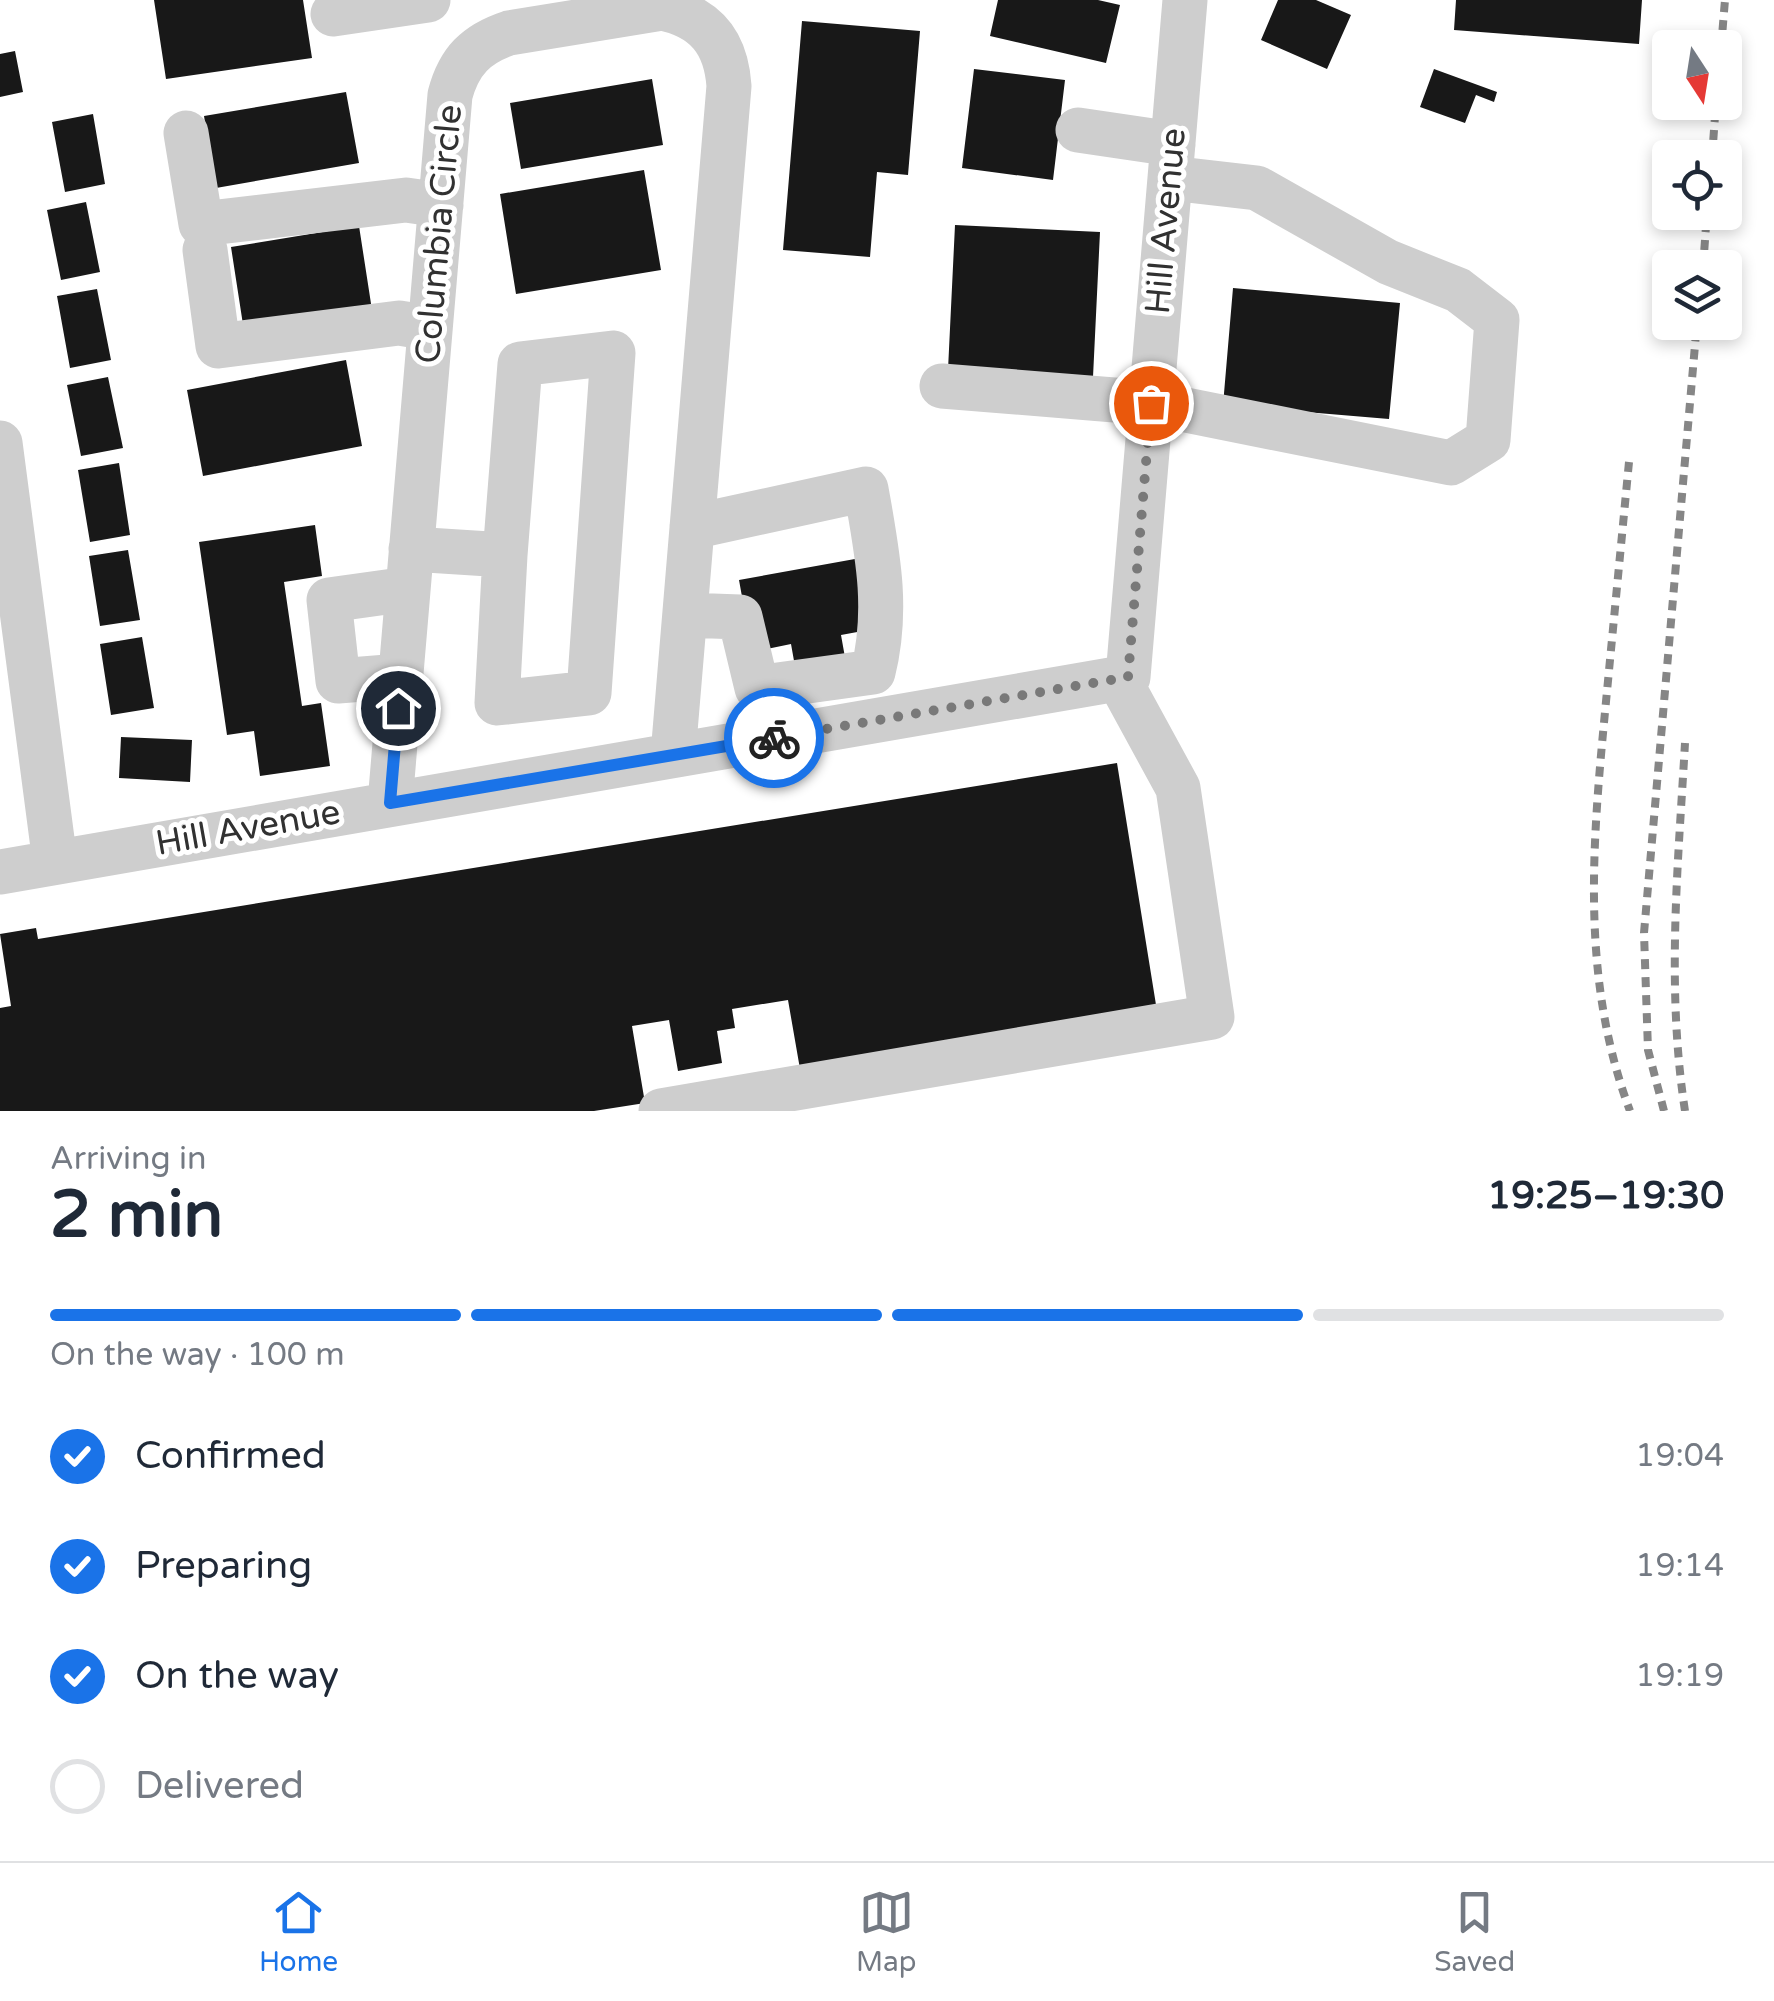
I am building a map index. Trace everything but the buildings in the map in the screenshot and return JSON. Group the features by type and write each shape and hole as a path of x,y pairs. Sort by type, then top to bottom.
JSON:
{"street":[{"path":"332,14 428,0 469,54"},
{"name":"Hill Avenue","path":"0,872 1128,677 1185,0"},
{"name":"Columbia Circle","path":"390,803 450,95 456,73 469,54 488,40 509,33 662,8 701,10 719,42 730,86 673,755"},
{"path":"942,386 1151,403 1452,464 1488,440 1497,320 1458,290 1388,262 1257,188 1078,130"},
{"path":"186,133 200,224 406,200 441,205"},
{"path":"205,250 218,346 399,323 430,328"},
{"path":"614,354 589,692 497,702 506,554 520,364 614,354"},
{"path":"0,444 54,862"},
{"path":"685,614 740,617 757,688 873,672 883,632 882,578 866,489 692,527"},
{"path":"400,676 338,681 329,600 410,569 506,554"},
{"path":"864,673 867,722"},
{"path":"661,1111 1212,1017 1178,788 1118,678"},
{"path":"774,685 784,736"}],"railway":[{"path":"1722,30 1725,0"},
{"path":"1713,140 1715,120"},
{"path":"1704,250 1706,230"},
{"path":"1664,1111 1648,1050 1644,933 1695,340"},
{"path":"1629,462 1600,763 1594,913 1604,1013 1630,1111"},
{"path":"1685,743 1675,973 1685,1111"}],"way so far":[{"path":"774,738 1128,677 1151,403"}],"route":[{"path":"398,708 390,803 774,738"}]}
